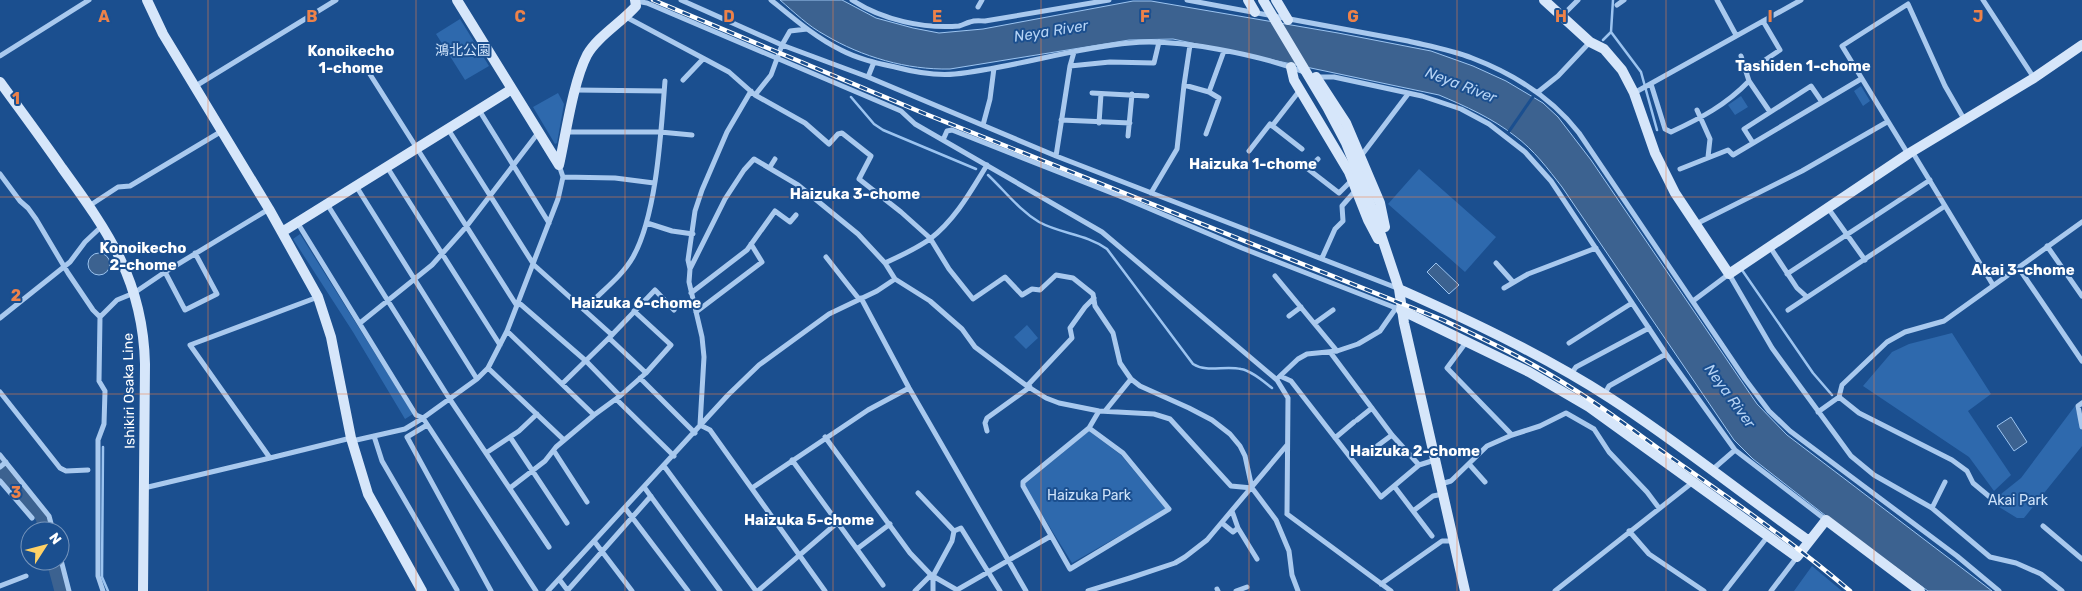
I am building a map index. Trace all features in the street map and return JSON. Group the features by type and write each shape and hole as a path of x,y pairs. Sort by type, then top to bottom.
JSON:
{"street":[{"path":"0,56 89,0"},
{"path":"147,0 162,34 269,209 318,297 331,337 352,440 368,494 422,591"},
{"path":"194,86 336,0"},
{"path":"144,488 405,429 477,379 488,368 507,331 534,266 558,199 563,177 558,165 457,0"},
{"path":"558,165 575,90 586,56 636,6 636,0 647,3 900,110 915,124 1102,232 1279,378 1291,381 1381,497 1419,465 1435,460"},
{"path":"681,0 782,45 868,77 1056,156 1398,288 1478,324 1571,374 1604,395 1810,541"},
{"path":"771,0 807,29 842,51 874,62 933,74 954,74 994,68 1130,42 1159,42 1224,51 1291,67 1316,77 1334,77 1422,96 1461,108 1507,136 1551,180 1666,354 1735,450 1920,591"},
{"path":"852,0 868,9 895,19 942,26 962,26 972,21 985,21 1109,0"},
{"path":"978,7 982,0"},
{"path":"1187,0 1408,41 1469,57 1538,92 1557,107 1579,133 1745,379 1776,417 1790,431 1958,556 2000,591"},
{"path":"1248,0 1255,12"},
{"path":"1263,0 1327,107 1346,143 1373,211 1398,288 1399,309 1465,591"},
{"path":"1276,0 1288,20"},
{"path":"1544,0 1590,42 1604,48 1622,70 1644,88 1664,129 1671,132 1701,118 1733,98 1749,81"},
{"path":"1561,17 1578,0"},
{"path":"1617,5 1624,0"},
{"path":"1717,0 1736,35"},
{"path":"1644,88 1801,0"},
{"path":"1982,0 2034,78"},
{"path":"1964,119 1945,86 1908,4 1842,46 1887,122 1930,180 1993,285"},
{"path":"626,17 729,72 753,93 805,123 829,144 838,134 842,133 871,156 859,179 930,238 949,269 973,299 1005,277 1022,295 1032,289 1040,290 1056,275 1074,278 1093,294 1095,306 1112,333 1120,363 1131,379 1140,386 1189,408 1230,434 1240,446 1245,456 1252,488 1276,520 1289,551 1292,575 1298,591"},
{"path":"1747,72 1780,50 1763,21"},
{"path":"700,425 704,357 702,337 691,293 688,260 695,211 709,171 727,132 753,93 771,75 782,45 790,31 807,29"},
{"path":"1070,66 1110,62 1154,63 1159,42"},
{"path":"1538,92 1558,76 1590,42"},
{"path":"1151,193 1178,149 1190,45"},
{"path":"1693,301 1770,246 1964,119 2034,78 2082,45"},
{"path":"1209,92 1224,51"},
{"path":"1056,156 1070,66 1074,52"},
{"path":"1741,56 1749,81 1770,112"},
{"path":"683,80 703,59"},
{"path":"868,77 874,62"},
{"path":"1291,67 1294,80 1352,180 1368,220 1389,260"},
{"path":"366,68 418,148 466,228 518,304 586,361 618,398 674,456"},
{"path":"983,125 990,99 994,68"},
{"path":"1316,77 1346,123 1380,203 1387,233 1389,260"},
{"path":"1680,168 1728,150 1732,155 1861,79"},
{"path":"584,310 622,273 634,256 647,223 654,183 664,81"},
{"name":"Ishikiri Osaka Line","path":"0,82 102,226 119,255 134,293 141,321 144,356 143,591"},
{"path":"1184,85 1209,92 1219,98 1206,134"},
{"path":"1753,143 1744,129 1811,86 1822,102"},
{"path":"1644,88 1655,153 1674,193 1730,274 1772,348 1851,456 1874,475 1932,508 1990,557 2016,564 2041,574 2062,591"},
{"path":"282,232 512,89"},
{"path":"575,90 664,91"},
{"path":"1272,126 1300,90"},
{"path":"1092,93 1147,96"},
{"path":"1099,123 1101,94"},
{"path":"1128,136 1132,94"},
{"path":"1360,156 1408,94"},
{"path":"478,110 549,223"},
{"path":"1698,110 1710,139 1708,157"},
{"path":"1061,120 1130,123"},
{"path":"1696,224 1802,171 1887,122"},
{"path":"1249,151 1270,124 1302,149"},
{"path":"448,129 534,266 584,310 646,373"},
{"path":"943,140 947,131 952,130 1242,248 1399,309 1467,341 1529,372 1589,406 1797,557"},
{"path":"89,206 118,186 130,186 222,131"},
{"path":"566,132 660,132 692,135"},
{"path":"360,323 415,279 441,255 466,228 538,133"},
{"path":"690,269 725,199 744,170 754,159 798,185 858,234 885,263 895,279 930,301 962,329 975,347 1028,387 1046,398 1059,403 1102,411 1154,414 1170,418 1231,486 1252,488"},
{"path":"770,167 775,159"},
{"path":"1318,159 1308,169 1339,193 1352,180"},
{"path":"885,263 913,250 944,226 965,201 987,164"},
{"path":"387,167 441,255 500,345"},
{"path":"0,174 36,219 93,310 100,317"},
{"path":"563,177 615,178 654,183"},
{"path":"1787,274 1930,180"},
{"path":"356,186 477,379"},
{"path":"1322,258 1335,229 1343,222 1342,206 1356,190"},
{"path":"327,204 449,398 549,547"},
{"path":"1788,310 1945,206"},
{"path":"1828,208 1865,260"},
{"path":"103,591 98,576 98,440 104,424 105,391 99,381 100,317 117,300 134,293 195,253 269,209"},
{"path":"691,293 747,250 775,211 790,222 796,215"},
{"path":"297,222 416,415 423,418 536,591"},
{"path":"1818,412 1838,397 1842,385 1888,342 1905,332 1944,321 2082,222"},
{"path":"647,223 672,231 693,234"},
{"path":"0,318 65,267 85,242 102,226"},
{"path":"696,312 762,262 751,244"},
{"path":"1770,246 1797,288 1807,297"},
{"path":"2047,246 2082,296"},
{"path":"1504,288 1528,274 1596,248"},
{"path":"165,272 186,310 217,294 195,253"},
{"path":"826,257 860,299 1026,591"},
{"path":"1496,263 1513,282"},
{"path":"2018,267 2082,361"},
{"path":"1275,276 1338,351"},
{"path":"548,591 674,456 700,425 759,365 829,314 877,291 895,279"},
{"path":"562,384 611,337 654,290 674,310"},
{"path":"270,458 190,345 318,297"},
{"path":"987,431 985,424 987,418 1028,387 1072,338 1070,328 1094,298"},
{"path":"1569,343 1632,303"},
{"path":"1290,316 1301,307"},
{"path":"1279,378 1298,359 1307,354 1338,351 1358,344 1380,331 1399,309"},
{"path":"1315,324 1332,310"},
{"path":"510,488 545,461 564,440 594,415 618,398 646,373 671,345 634,311"},
{"path":"1571,374 1576,367 1649,328"},
{"path":"507,331 594,415"},
{"path":"1467,341 1447,368 1512,435"},
{"path":"1330,352 1392,435 1419,465"},
{"path":"1604,395 1609,386 1666,354"},
{"path":"488,368 564,440"},
{"path":"640,378 695,432"},
{"path":"1279,378 1288,398 1287,514"},
{"path":"1089,428 1123,453 1169,509 1070,569 1023,486 1023,482 1089,428 1131,379"},
{"path":"752,488 825,437 868,410 909,388"},
{"path":"0,392 60,468 66,471 88,470"},
{"path":"1838,397 1859,413 1952,460 1968,472 1973,483 1991,498"},
{"path":"2082,403 2078,406 2082,426"},
{"path":"1335,438 1372,408"},
{"path":"1413,511 1442,489 1487,446 1540,426 1566,413 1594,429 1609,452 1659,508"},
{"path":"486,453 510,437 537,414"},
{"path":"427,424 407,437 491,591"},
{"path":"700,425 710,430 825,591"},
{"path":"1369,452 1392,435"},
{"path":"374,436 382,461 457,590"},
{"path":"510,437 567,523"},
{"path":"825,437 910,553 932,575 957,590 1051,536"},
{"path":"1088,591 1175,563 1207,540 1287,445"},
{"path":"1712,470 1735,450"},
{"path":"554,451 587,502"},
{"path":"0,455 49,516 50,521"},
{"path":"792,460 883,585"},
{"path":"0,467 6,462"},
{"path":"1469,464 1486,482"},
{"path":"664,466 759,590 838,522"},
{"path":"0,481 32,518"},
{"path":"1556,591 1693,482"},
{"path":"1932,508 1945,482"},
{"path":"1394,486 1432,536"},
{"path":"644,487 720,591"},
{"path":"918,494 954,531"},
{"path":"559,579 568,591 651,496"},
{"path":"625,508 688,591"},
{"path":"1232,511 1238,528 1256,560"},
{"path":"1276,520 1287,514"},
{"path":"1287,514 1391,591"},
{"path":"1771,591 1826,520"},
{"path":"1222,523 1233,532 1238,528"},
{"path":"857,549 890,524"},
{"path":"2044,526 2082,559"},
{"path":"954,531 961,528 1000,591"},
{"path":"915,591 932,575 952,541 954,531"},
{"path":"1630,531 1649,554 1704,591"},
{"path":"1725,591 1768,536"},
{"path":"594,541 632,591"},
{"path":"1382,584 1442,541 1454,541"},
{"path":"64,571 69,591"},
{"path":"932,575 933,591"},
{"path":"0,586 26,576"},
{"path":"1236,591 1247,587"}],"green space":[{"name":"鴻北公園","path":"460,19 489,66 465,80 436,34"},
{"path":"1861,86 1870,101 1863,106 1854,91"},
{"path":"558,93 564,104 557,143 555,144 533,107"},
{"path":"1741,96 1748,107 1735,115 1728,105"},
{"path":"1419,169 1496,237 1465,272 1388,204"},
{"path":"300,234 413,414 405,419 353,332 293,239"},
{"path":"1027,325 1038,338 1026,349 1014,337"},
{"path":"1952,333 1991,394 1968,411 2011,475 1994,491 1969,457 1863,386 1892,352 1909,344"},
{"name":"Akai Park","path":"2075,406 2082,431 2082,446 2024,518 2017,518 1991,502 2021,478"},
{"name":"Haizuka Park","path":"1089,431 1121,455 1166,509 1072,563 1025,487 1026,483"},
{"path":"1812,566 1842,591 1794,591"}],"water":[{"name":"Neya River","path":"780,0 842,0 876,18 939,33 983,29 1133,1 1151,1 1431,51 1473,66 1506,81 1543,103 1558,117 1591,160 1757,404 1787,435 1992,591 1928,591 1835,523 1753,459 1734,440 1562,187 1546,167 1515,136 1488,118 1468,108 1439,95 1173,39 1129,40 950,69 918,67 885,61 839,43 801,19"},
{"path":"95,253 103,253 110,260 110,268 103,275 95,275 88,268 88,260"},
{"path":"1436,263 1459,285 1449,294 1427,272"},
{"path":"2011,417 2027,442 2014,451 1997,426"}],"pier":[{"path":"1533,94 1536,95 1509,134 1506,133"}],"waterway":[{"path":"1613,0 1611,32 1641,72 1657,130"},
{"path":"1603,40 1611,32"},
{"path":"851,97 874,124 883,130 976,169"},
{"path":"988,175 1019,206 1039,222 1091,240 1107,249 1193,364 1204,368 1235,368 1245,370 1272,388"},
{"path":"1742,270 1813,373 1832,395"},
{"path":"103,447 102,577 108,591"},
{"path":"0,466 43,517 44,521"},
{"path":"57,571 62,591"}],"railway":[{"path":"653,0 923,113 1443,320 1492,343 1555,377 1596,404 1763,523 1850,591"}],"district":[{"name":"Konoikecho 1-chome","path":"351,60"},
{"name":"Tashiden 1-chome","path":"1803,66"},
{"name":"Haizuka 1-chome","path":"1253,164"},
{"name":"Haizuka 3-chome","path":"855,194"},
{"name":"Konoikecho 2-chome","path":"143,256"},
{"name":"Akai 3-chome","path":"2023,270"},
{"name":"Haizuka 6-chome","path":"636,303"},
{"name":"Haizuka 2-chome","path":"1415,451"},
{"name":"Haizuka 5-chome","path":"809,520"}]}
